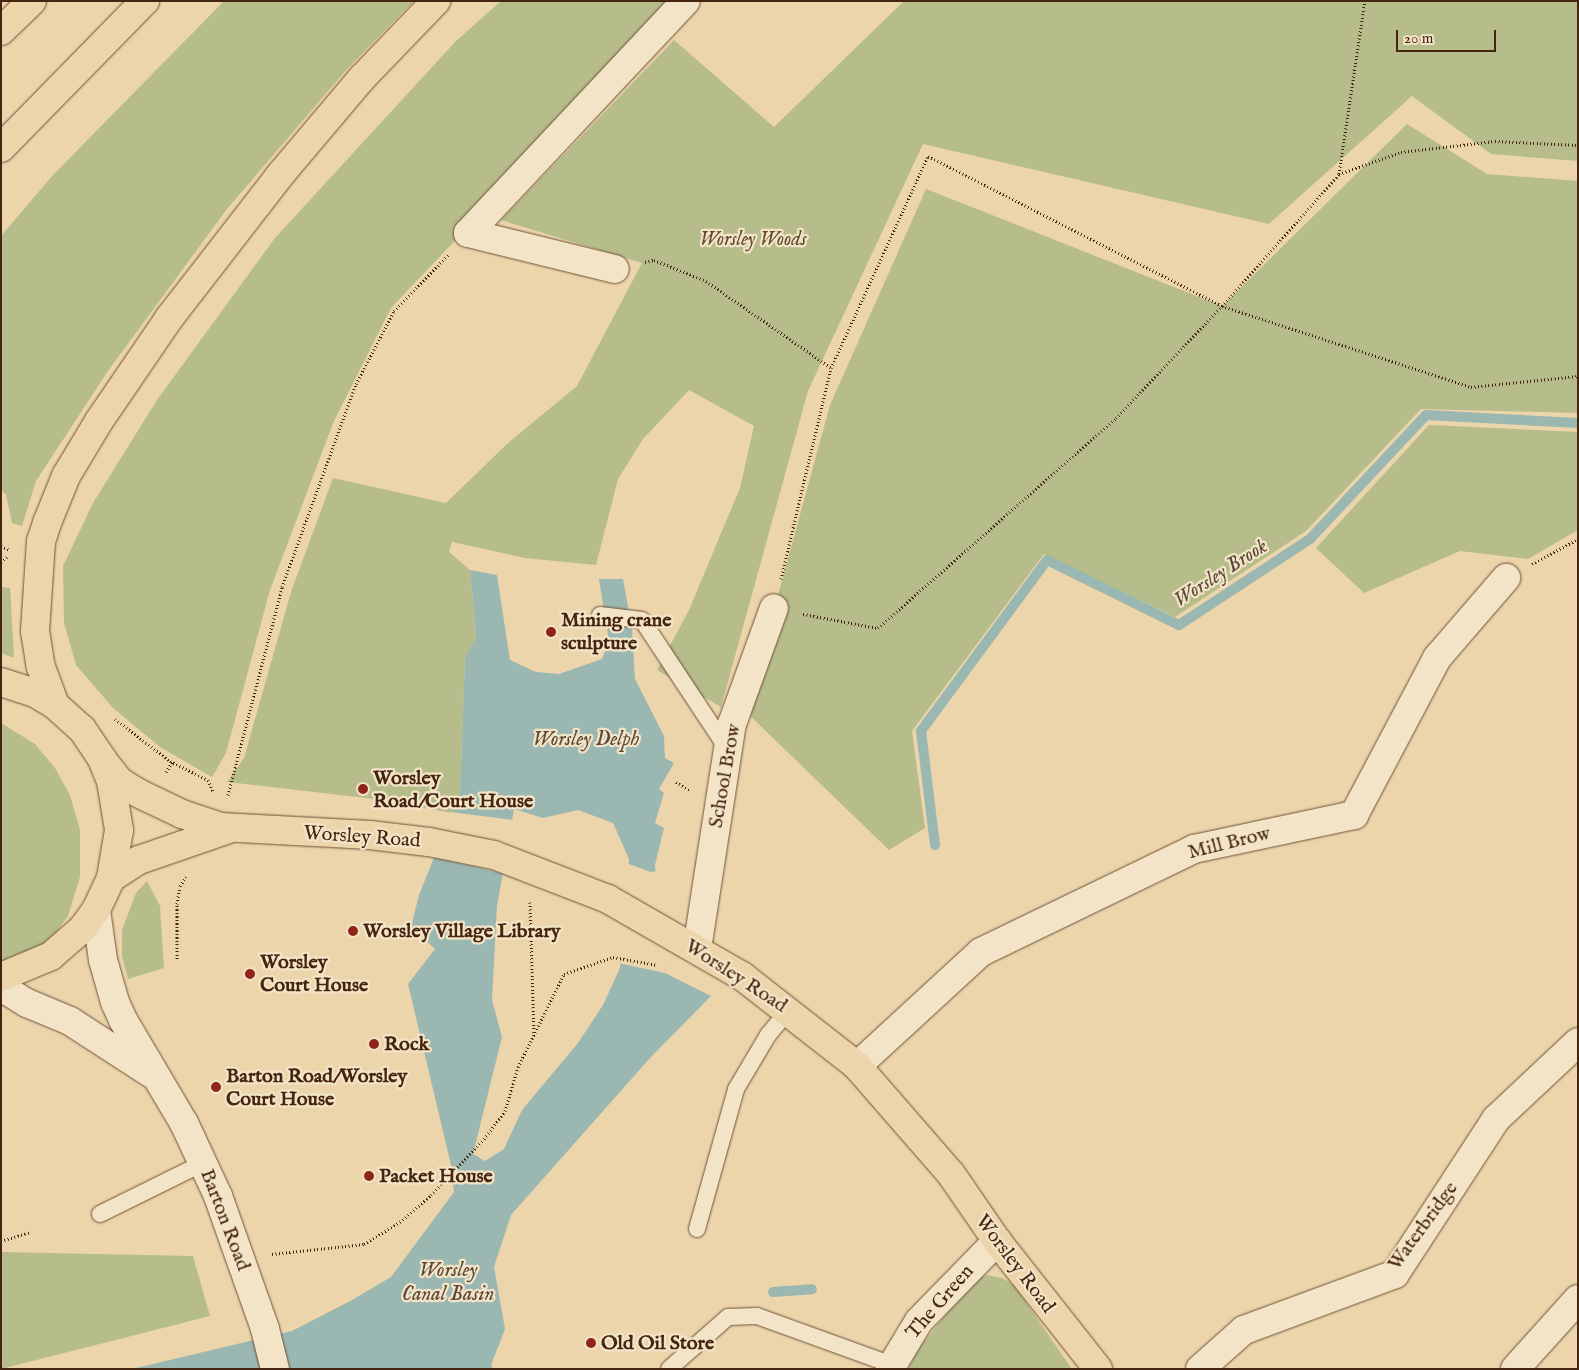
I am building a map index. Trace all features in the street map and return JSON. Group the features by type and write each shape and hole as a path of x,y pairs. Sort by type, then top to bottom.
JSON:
{"main road":[{"path":"1,32 32,1"},
{"path":"1,148 144,1"},
{"path":"55,706 41,667 35,631 41,541 46,523 66,476 170,317 280,175 362,78 436,1"},
{"path":"1,682 35,694 55,706 82,729 102,759 117,805 119,830 111,878 96,910 68,943 51,956 1,977"},
{"name":"Worsley Road","path":"102,759 118,781 182,814 229,829 370,835 475,850 515,863 608,899 697,949 789,1010 857,1066 950,1174 997,1241 1098,1369"},
{"name":"Worsley Road","path":"111,878 139,860 229,829"}],"street":[{"path":"615,269 468,233 686,1"},
{"name":"Mill Brow","path":"857,1066 981,952 1194,849 1354,814 1437,658 1506,578"},
{"name":"School Brow","path":"697,949 732,724 774,608"},
{"name":"Barton Road","path":"96,910 103,960 115,1002 123,1020 203,1163 233,1233 265,1328 275,1369"},
{"name":"Barton Road","path":"1,987 26,1003 70,1021 157,1078"},
{"name":"Waterbridge","path":"1200,1369 1244,1330 1394,1274 1496,1119 1578,1042"},
{"name":"The Green","path":"891,1367 919,1320 997,1241"},
{"path":"1515,1369 1578,1299"}],"lane":[{"path":"600,615 642,620 728,750"},
{"path":"698,1229 736,1089 768,1035 789,1010"},
{"path":"100,1214 203,1163"},
{"path":"669,1369 728,1317 757,1316 891,1367"}],"path":[{"path":"1339,174 1365,1"},
{"path":"1578,145 1495,142 1401,152 1339,174 1222,306 1116,418 878,628 774,608 831,368 928,156 1222,306 1470,387 1578,376"},
{"path":"229,829 228,792 282,587 356,384 394,311 468,233"},
{"path":"615,269 654,260 706,281 831,368"},
{"path":"1506,578 1578,539"},
{"path":"110,714 128,732 170,761 208,780 229,829"},
{"path":"177,959 180,886 192,871"},
{"path":"530,899 534,1034"},
{"path":"278,1252 364,1244 400,1222 446,1178 484,1139 505,1111 518,1067 564,974 613,957 660,966"},
{"path":"1,1241 30,1232"}],"green space":[{"path":"224,1 414,1 347,69 227,209 108,371 36,481 22,526 12,523 6,495 1,490 1,236 53,175"},
{"path":"501,1 683,1 391,308 334,421 270,590 226,753 212,777 160,747 113,708 76,665 64,623 63,566 93,503 157,400 275,238 456,41"},
{"name":"Worsley Woods","path":"904,1 1578,1 1578,161 1491,154 1412,96 1269,224 923,144 808,391 721,707 657,670 689,610 740,488 754,426 689,390 643,439 618,479 596,565 525,558 452,542 449,552 470,570 476,638 465,658 460,793 452,813 374,799 227,782 244,758 291,592 333,478 446,503 508,443 577,386 642,263 501,220 674,40 774,127"},
{"path":"1407,124 1487,174 1578,181 1578,413 1421,409 1306,531 1175,617 1044,554 912,731 925,828 889,850 746,712 830,405 926,189 1222,306"},
{"path":"1429,425 1578,432 1578,530 1528,559 1460,551 1364,593 1316,548"},
{"path":"1,587 10,588 14,658 1,653"},
{"path":"1,723 35,744 55,768 70,795 80,830 80,877 68,916 47,945 1,967"},
{"path":"147,881 160,906 164,968 128,979 122,956 122,930 136,893"},
{"path":"1,1252 193,1256 210,1316 1,1369"},
{"path":"988,1275 1002,1278 1014,1285 1072,1369 908,1369 919,1348 974,1279"}],"water":[{"path":"470,570 497,575 510,660 536,672 559,674 602,659 609,641 599,579 623,579 632,629 635,679 664,736 665,758 674,763 659,789 664,793 655,823 664,828 655,865 665,973 711,996 650,1058 511,1215 494,1267 505,1329 491,1365 493,1369 132,1369 292,1331 352,1300 391,1277 454,1192 451,1165 408,984 435,949 411,927 419,895 460,793 465,658 476,637","holes":["514,809 543,818 578,810 613,823 629,859 620,968 603,1005 578,1043 522,1110 504,1149 485,1161 473,1154 502,1037 492,1000 497,906"]}],"pier":[{"path":"450,812 515,820 505,874 432,856"},
{"path":"626,863 651,872 658,871 665,973 618,963"}],"waterway":[{"name":"Worsley Brook","path":"935,845 921,731 1047,560 1179,625 1310,539 1426,415 1578,423"},
{"name":"Worsley Brook","path":"773,1292 812,1289"}],"place":[{"name":"Mining crane sculpture","path":"551,632"},
{"name":"Worsley Road/Court House","path":"363,789"},
{"name":"Worsley Village Library","path":"353,931"},
{"name":"Worsley Court House","path":"250,974"},
{"name":"Rock","path":"374,1044"},
{"name":"Barton Road/Worsley Court House","path":"216,1087"},
{"name":"Packet House","path":"369,1176"},
{"name":"Old Oil Store","path":"591,1343"}],"water label":[{"name":"Worsley Delph","path":"586,740"},
{"name":"Worsley Canal Basin","path":"448,1283"}]}
